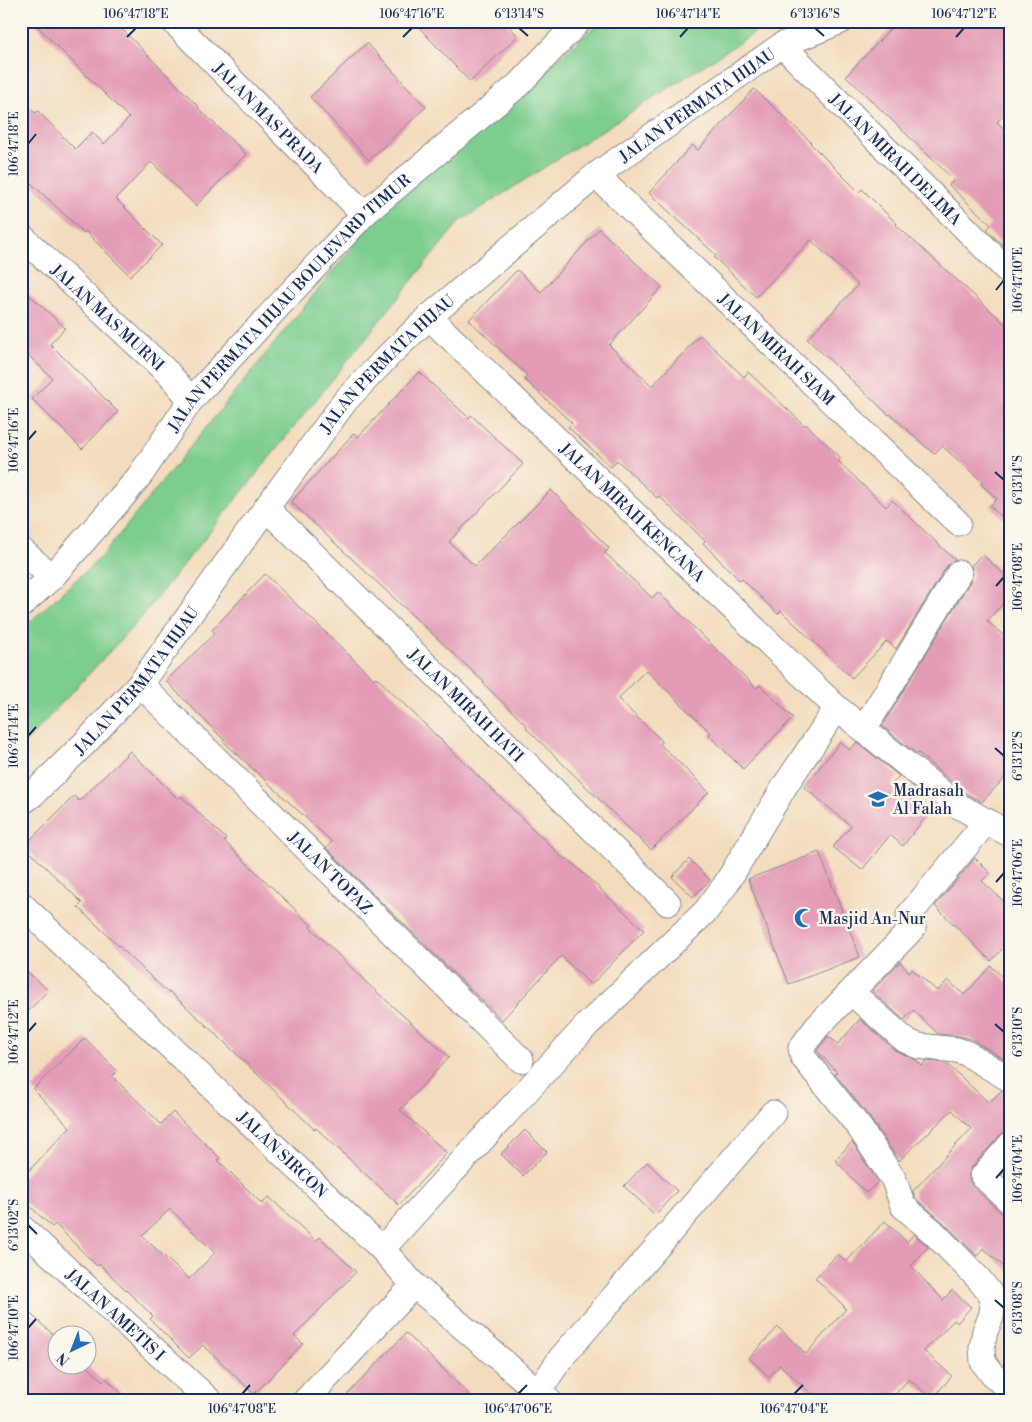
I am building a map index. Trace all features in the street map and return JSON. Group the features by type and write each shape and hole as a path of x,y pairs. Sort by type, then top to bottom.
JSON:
{"street":[{"name":"JALAN MAS PRADA","path":"173,21 364,214"},
{"name":"JALAN PERMATA HIJAU","path":"21,803 32,795 87,741 140,684 346,400 391,353 429,317 596,175 782,45 841,21"},
{"name":"JALAN PERMATA HIJAU BOULEVARD TIMUR","path":"21,605 52,576 141,474 191,400 364,214 518,86 565,26"},
{"name":"JALAN MIRAH DELIMA","path":"782,45 1011,274"},
{"name":"JALAN MIRAH SIAM","path":"596,175 958,523"},
{"name":"JALAN MAS MURNI","path":"21,236 168,373 191,400"},
{"name":"JALAN MIRAH KENCANA","path":"429,317 837,708 957,805 1011,835"},
{"name":"JALAN MIRAH HATI","path":"266,508 668,903"},
{"path":"21,550 52,576"},
{"path":"864,729 959,573"},
{"name":"JALAN TOPAZ","path":"140,684 521,1060"},
{"path":"382,1249 587,1025 706,911 726,884 786,784 837,708"},
{"path":"987,821 909,915 913,928 817,1027 801,1048 802,1057 823,1081 874,1149 894,1180 903,1206 933,1232 978,1278 988,1292 993,1306 982,1347 983,1362 992,1374 1011,1391"},
{"name":"JALAN SIRCON","path":"21,904 382,1249 414,1284 544,1396"},
{"path":"851,992 905,1040 918,1046 957,1050 966,1053 1011,1080"},
{"path":"544,1396 561,1358 773,1114"},
{"path":"1011,1144 983,1176 1011,1202"},
{"name":"JALAN AMETIS I","path":"21,1227 210,1401"},
{"path":"305,1401 414,1284"}],"green space":[{"path":"602,21 773,21 459,222 139,620 21,747 21,630 102,556 389,202"}],"building":[{"path":"32,21 114,21 198,108 246,154 196,206 151,162 116,199 162,245 130,276 85,231 84,233 31,183 21,192 21,100 35,113 38,111 75,149 92,132 104,144 129,118"},
{"path":"413,21 504,21 518,36 470,82"},
{"path":"926,21 1011,21 1011,107 997,122 1011,135 1011,253 987,230 991,225 949,185 954,180 846,76 894,25 901,25 903,27"},
{"path":"367,43 426,107 369,160 310,97"},
{"path":"754,89 811,142 859,192 862,189 896,225 1011,329 1011,525 990,506 997,499 981,484 983,482 942,446 934,454 807,339 858,285 811,240 756,297 714,257 716,255 649,193 692,145 698,150"},
{"path":"599,229 662,287 609,345 652,386 700,335 744,377 748,372 805,426 806,424 841,458 838,461 886,507 892,500 955,560 947,566 896,649 887,641 852,678 781,611 778,614 742,579 740,581 703,543 705,541 659,496 657,498 617,460 611,467 568,427 572,423 524,379 527,375 469,320 517,270 541,292"},
{"path":"21,287 65,328 50,344 118,412 82,449 32,399 52,378 21,348"},
{"path":"419,372 469,418 471,415 523,464 449,542 475,566 551,490 609,548 605,553 652,598 658,592 756,688 760,685 793,718 743,769 709,735 711,733 646,670 618,699 662,741 660,744 709,792 651,850 526,728 527,726 484,682 291,502 354,433 358,437"},
{"path":"982,554 1011,581 1011,595 987,621 1011,642 1011,771 982,802 965,793 918,753 882,726 971,580 973,573 971,566"},
{"path":"265,574 374,679 376,677 565,860 567,858 644,930 591,985 561,956 502,1020 326,848 332,842 223,741 166,681 215,633 212,630"},
{"name":"Madrasah Al Falah","path":"840,742 850,750 857,742 899,776 892,784 928,814 903,846 890,835 862,870 833,847 851,826 804,787"},
{"path":"130,751 178,799 181,796 226,839 224,841 312,926 310,927 369,985 449,1057 400,1110 447,1153 399,1205 316,1128 315,1130 220,1038 170,992 168,993 78,907 82,903 24,846 74,796 79,801"},
{"name":"Masjid An-Nur","path":"819,852 860,957 789,984 748,879"},
{"path":"975,858 990,873 982,881 1011,908 1011,940 991,961 935,906"},
{"path":"689,859 710,880 693,897 672,877"},
{"path":"900,962 909,972 912,969 937,991 948,980 964,995 991,966 1011,985 1011,1063 971,1039 938,1034 913,1010 904,1020 872,991"},
{"path":"21,966 48,990 21,1019"},
{"path":"860,1019 896,1051 916,1060 922,1066 926,1061 946,1063 989,1103 1001,1091 1011,1094 1011,1130 1000,1135 972,1167 969,1180 973,1187 1001,1213 1011,1216 1011,1273 983,1248 977,1256 943,1222 915,1198 913,1191 971,1129 952,1110 899,1161 870,1118 835,1074 837,1072 817,1051 828,1036 838,1044"},
{"path":"85,1038 117,1071 112,1076 161,1124 173,1112 220,1158 218,1160 262,1204 269,1197 316,1241 320,1237 356,1272 294,1336 303,1344 254,1394 203,1345 189,1358 150,1319 153,1316 99,1264 97,1266 55,1224 52,1227 21,1198 21,1179 70,1127 33,1089","holes":["170,1209 215,1253 189,1279 142,1236"]},
{"path":"525,1130 547,1152 523,1176 501,1154"},
{"path":"852,1142 878,1182 866,1193 835,1160"},
{"path":"647,1162 677,1191 655,1215 624,1186"},
{"path":"885,1221 907,1242 914,1234 928,1247 911,1266 943,1300 952,1290 971,1307 957,1323 954,1320 924,1351 952,1376 932,1399 909,1379 889,1401 819,1401 780,1365 769,1377 749,1358 778,1327 806,1354 846,1309 815,1278 838,1254 846,1262"},
{"path":"21,1305 48,1330 48,1374 96,1374 103,1381 106,1378 129,1401 21,1401"},
{"path":"406,1333 476,1401 341,1401"}],"place":[{"name":"Madrasah Al Falah","path":"878,799"},
{"name":"Masjid An-Nur","path":"804,918"}]}
